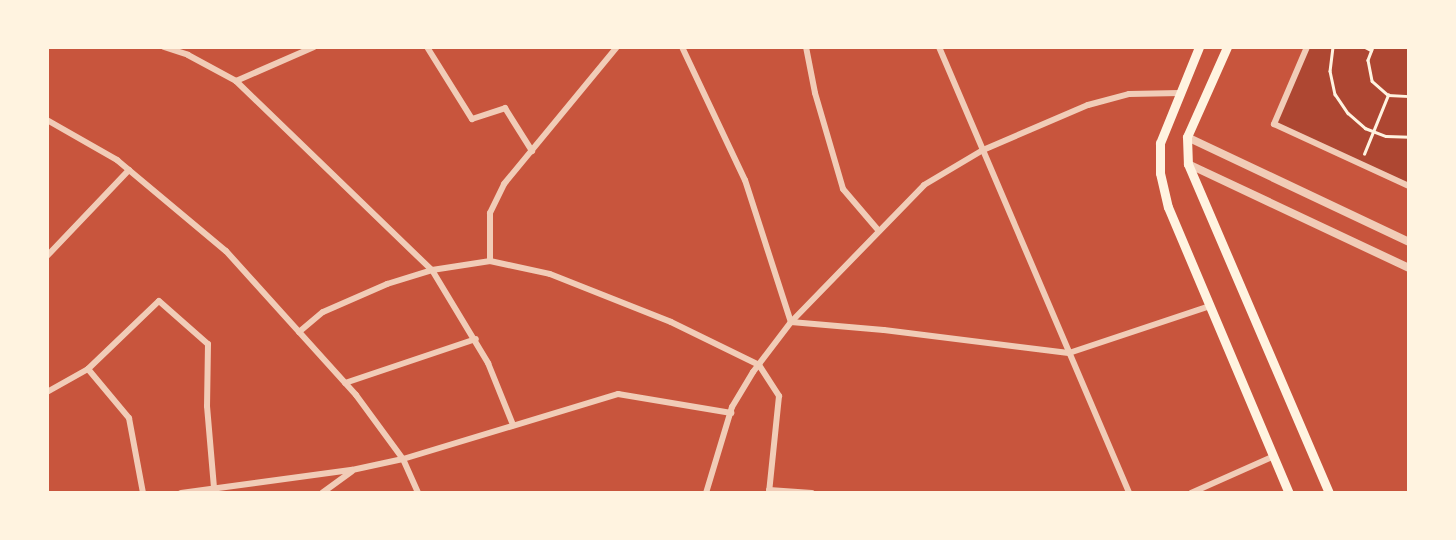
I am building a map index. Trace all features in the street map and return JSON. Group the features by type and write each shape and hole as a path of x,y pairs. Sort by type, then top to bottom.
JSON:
{"main road":[{"path":"1199,47 1160,143 1160,173 1168,206 1289,493"},
{"path":"1227,47 1186,137 1188,164 1329,493"}],"street":[{"path":"164,47 188,55 236,81 432,270 476,339 513,425"},
{"path":"236,81 314,47"},
{"path":"428,47 472,119 505,108 532,151"},
{"path":"490,261 490,213 504,184 617,47"},
{"path":"682,47 745,180 791,322"},
{"path":"806,47 815,93 843,190 878,230"},
{"path":"939,47 1126,492"},
{"path":"1307,47 1273,124 1409,186"},
{"path":"706,493 730,413 759,365 791,322 878,230 925,185 983,150 1088,105 1129,93 1180,93"},
{"path":"47,120 129,170 226,251 345,383 403,459 418,493"},
{"path":"1186,137 1409,242"},
{"path":"1188,164 1409,268"},
{"path":"47,256 129,170"},
{"path":"299,332 323,312 387,284 432,270 490,261 550,274 671,322 759,365 779,396 769,492 812,493"},
{"path":"47,391 88,369 159,301 208,344 207,406 214,488"},
{"path":"791,322 1069,353 1210,306"},
{"path":"345,383 476,339"},
{"path":"88,369 129,418 142,493"},
{"path":"181,493 352,470 403,459 618,394 730,413"},
{"path":"1191,493 1274,456"},
{"path":"323,493 352,470"}],"path":[{"path":"1333,47 1331,71 1335,93 1348,113 1373,131 1387,136 1409,137"},
{"path":"1365,47 1372,49 1368,71 1372,81 1388,95 1409,96"},
{"path":"1360,164 1388,95"}],"shaded area":[{"path":"1307,47 1409,47 1409,186 1274,124"}]}
